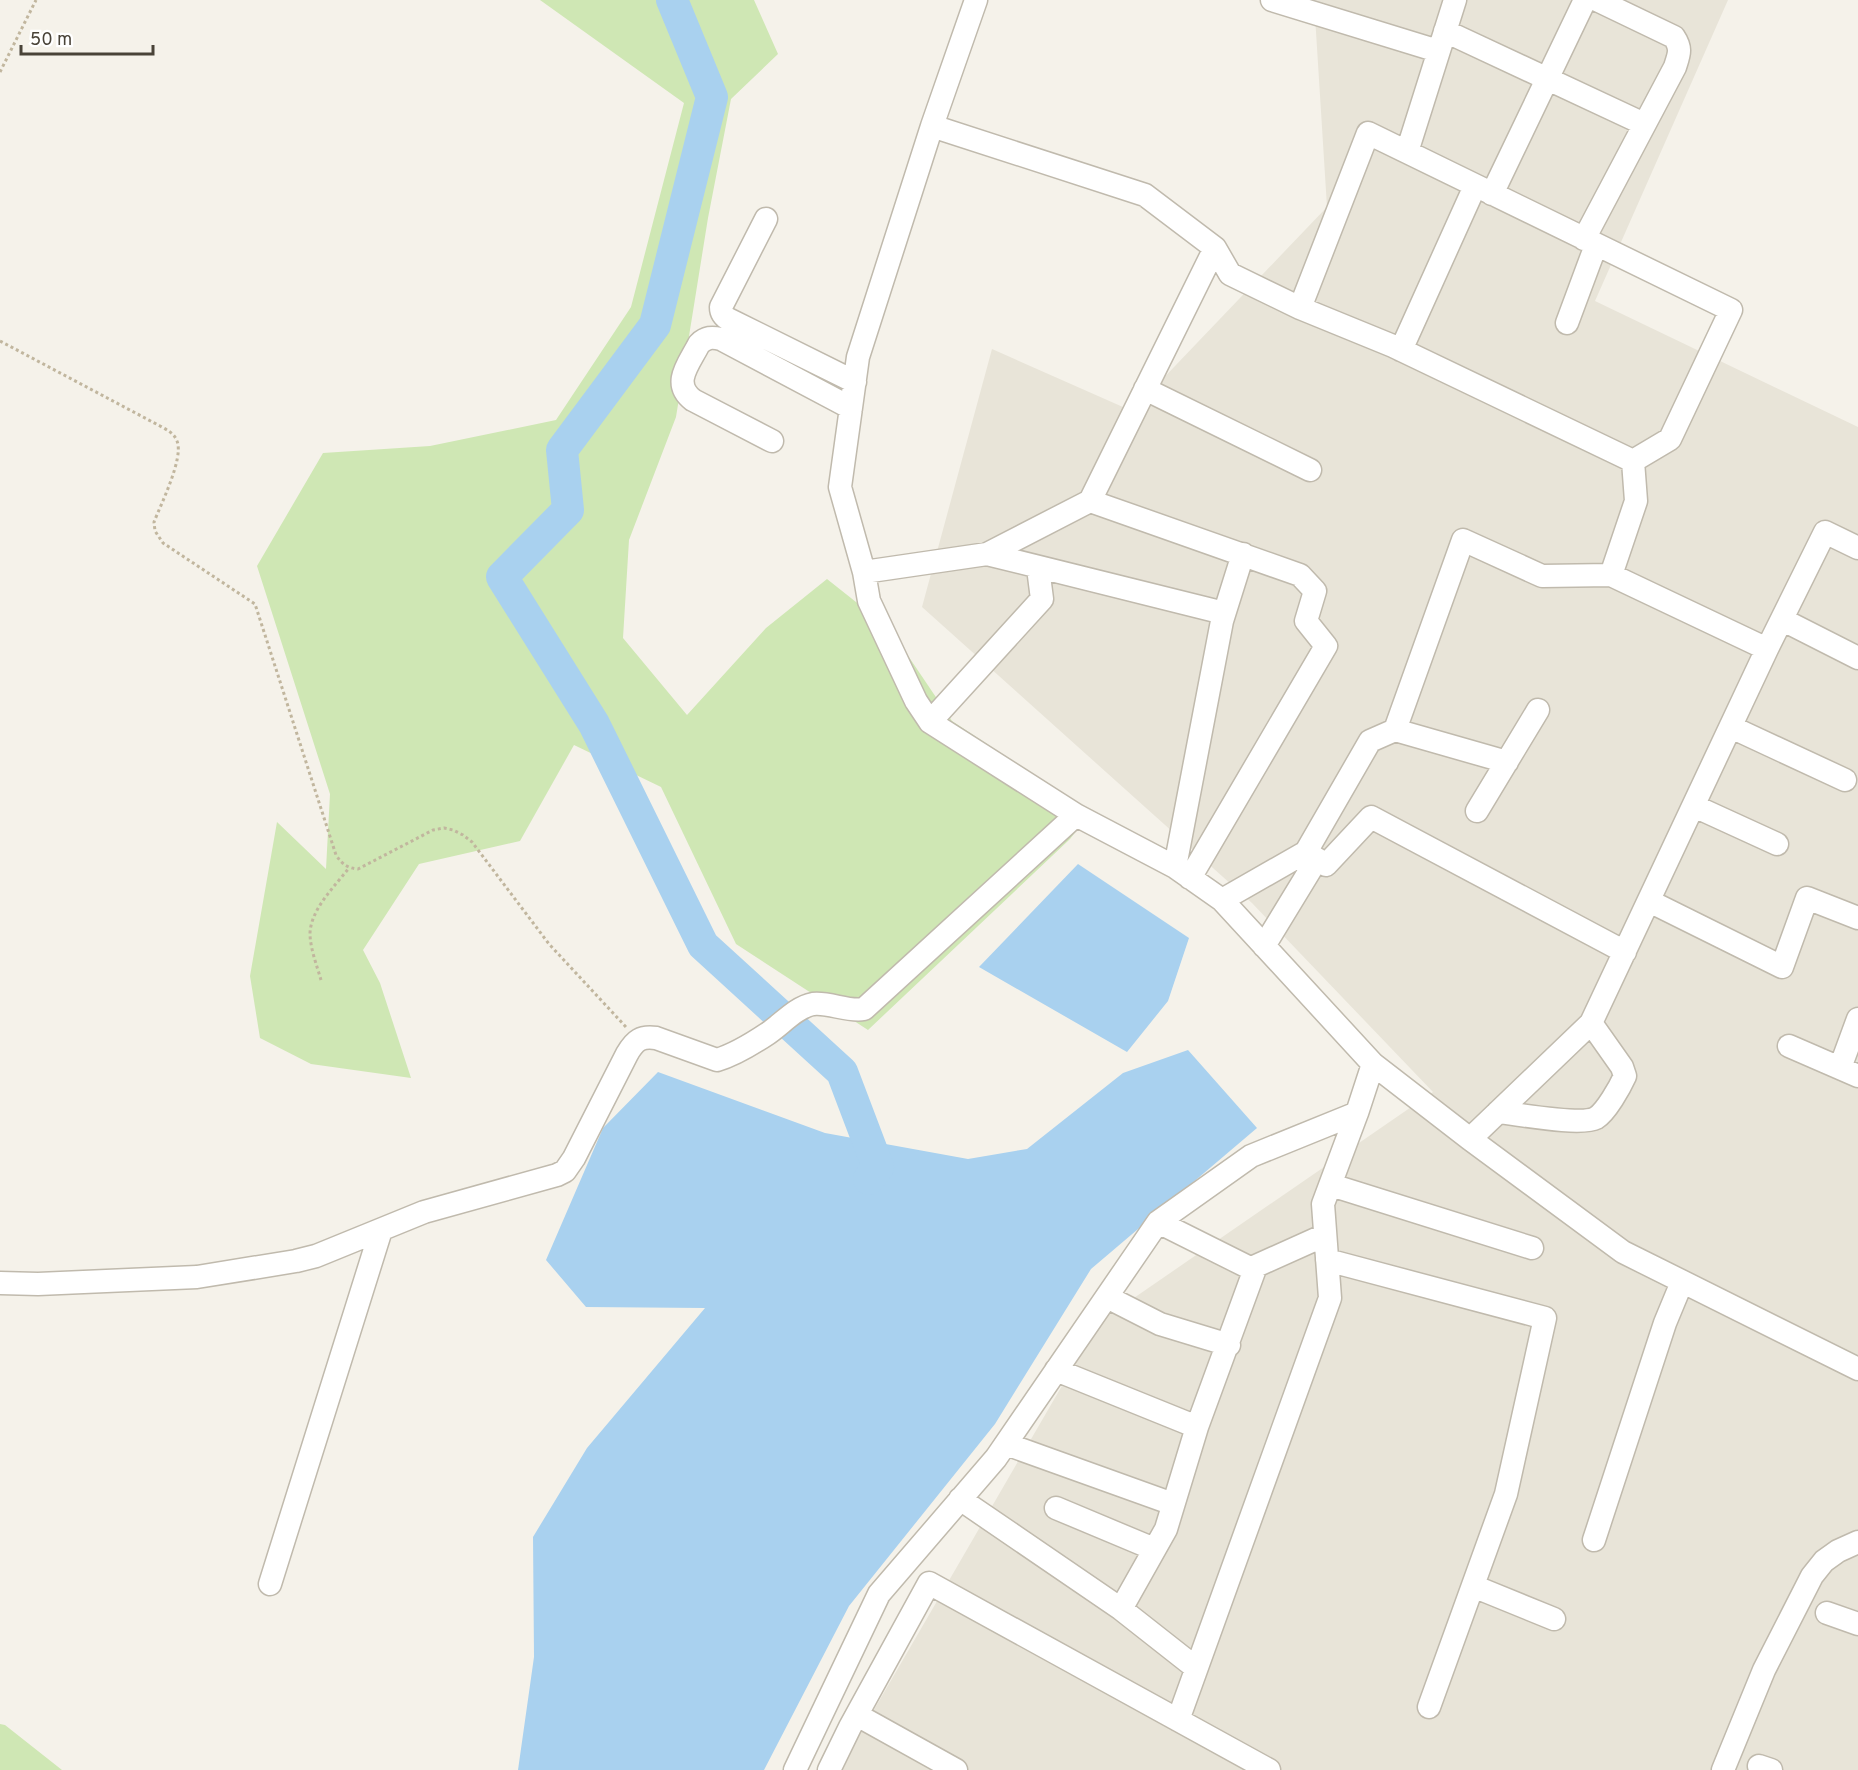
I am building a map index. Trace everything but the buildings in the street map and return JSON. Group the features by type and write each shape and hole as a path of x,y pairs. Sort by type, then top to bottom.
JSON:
{"street":[{"path":"976,0 932,126 858,357 840,487 864,572 869,601 916,701 930,722 1076,815 1182,872 1222,900 1373,1064 1623,1252 1858,1369"},
{"path":"1272,0 1441,41 1548,78 1644,124"},
{"path":"1407,152 1455,0"},
{"path":"1401,350 1483,190 1548,78 1585,0"},
{"path":"1567,323 1590,242 1644,124 1679,55 1679,45 1674,37 1597,0"},
{"path":"932,126 1145,195 1215,248 1230,274 1300,308 1401,350 1633,461"},
{"path":"1300,308 1368,134 1731,310 1670,439 1633,461"},
{"path":"766,219 721,306 721,312 724,317 855,382"},
{"path":"864,572 987,554 1090,501 1215,248"},
{"path":"772,441 693,400 682,389 681,381 699,344 704,339 712,337 721,339 851,408"},
{"path":"1145,389 1310,470"},
{"path":"1611,575 1636,501 1633,461"},
{"path":"1090,501 1300,575 1316,591 1306,621 1326,646 1182,872"},
{"path":"1470,1139 1591,1023 1767,649 1825,532 1858,548"},
{"path":"1395,730 1462,540 1542,576 1611,575 1767,649"},
{"path":"987,554 1224,614"},
{"path":"1182,872 1224,614 1243,554"},
{"path":"930,722 1042,599 1038,568"},
{"path":"1783,620 1858,658"},
{"path":"1477,811 1539,710"},
{"path":"1731,727 1845,780"},
{"path":"1264,946 1370,741 1395,730 1507,762"},
{"path":"1694,806 1777,844"},
{"path":"0,1283 38,1284 209,1276 306,1259 424,1212 556,1175 565,1171 574,1158 627,1054 638,1039 646,1036 656,1038 717,1060 766,1035 798,1011 813,1004 864,1009 1076,815"},
{"path":"1312,856 1326,865 1371,817 1625,952"},
{"path":"1222,900 1312,856"},
{"path":"1649,901 1782,968 1807,898 1858,918"},
{"path":"1788,1046 1849,1072 1858,1019"},
{"path":"1498,1112 1586,1121 1597,1118 1616,1093 1625,1076 1622,1067 1591,1023"},
{"path":"1178,1720 1330,1298 1323,1204 1373,1064"},
{"path":"795,1770 879,1594 1006,1444 1158,1222 1251,1156 1357,1113"},
{"path":"1331,1185 1533,1248"},
{"path":"1158,1222 1254,1270"},
{"path":"270,1584 381,1230"},
{"path":"1121,1609 1166,1529 1197,1427 1256,1266 1325,1236"},
{"path":"1327,1260 1545,1318 1506,1494 1429,1707"},
{"path":"1594,1540 1665,1323 1682,1282"},
{"path":"1107,1297 1160,1324 1228,1345"},
{"path":"1056,1370 1197,1427"},
{"path":"1006,1444 1173,1504"},
{"path":"960,1499 1121,1609 1196,1668"},
{"path":"1056,1508 1154,1549"},
{"path":"1723,1770 1764,1670 1812,1576 1824,1561 1838,1551 1858,1542"},
{"path":"829,1770 856,1715 928,1583 1269,1770"},
{"path":"1473,1586 1554,1619"},
{"path":"1827,1613 1858,1624"},
{"path":"856,1715 956,1770"}],"path":[{"path":"0,72 36,0"},
{"path":"0,341 171,432 176,439 178,456 154,522 154,531 163,543 255,604 336,855 342,863 349,868 358,869 367,866 433,830 444,828 463,835 480,851 549,944 638,1039"},
{"path":"321,980 310,936 311,923 317,911 349,868"}],"shaded area":[{"path":"1314,0 1728,0 1595,301 1858,427 1858,1770 839,1770 1099,1322 1433,1092 1252,903 922,607 992,349 1132,411 1327,207"}],"green space":[{"path":"540,0 754,0 778,54 731,99 708,218 676,417 629,540 623,638 687,715 766,628 827,579 890,629 952,721 1091,812 1070,839 868,1030 736,944 661,787 574,745 520,841 419,864 363,950 380,983 411,1078 311,1064 260,1038 250,976 277,822 326,869 330,794 257,566 323,453 430,446 556,420 631,307 684,103"},
{"path":"0,1724 5,1725 62,1770 0,1770"}],"water":[{"path":"1078,864 1189,938 1168,1001 1127,1052 979,967"},
{"path":"1188,1050 1257,1128 1091,1269 995,1424 849,1606 764,1770 518,1770 534,1657 533,1537 587,1448 705,1308 586,1307 546,1260 603,1128 658,1072 825,1133 968,1159 1027,1149 1123,1073"}],"waterway":[{"path":"672,0 712,97 655,325 562,450 568,510 502,577 594,724 703,945 842,1072 878,1167 869,1179"}]}
